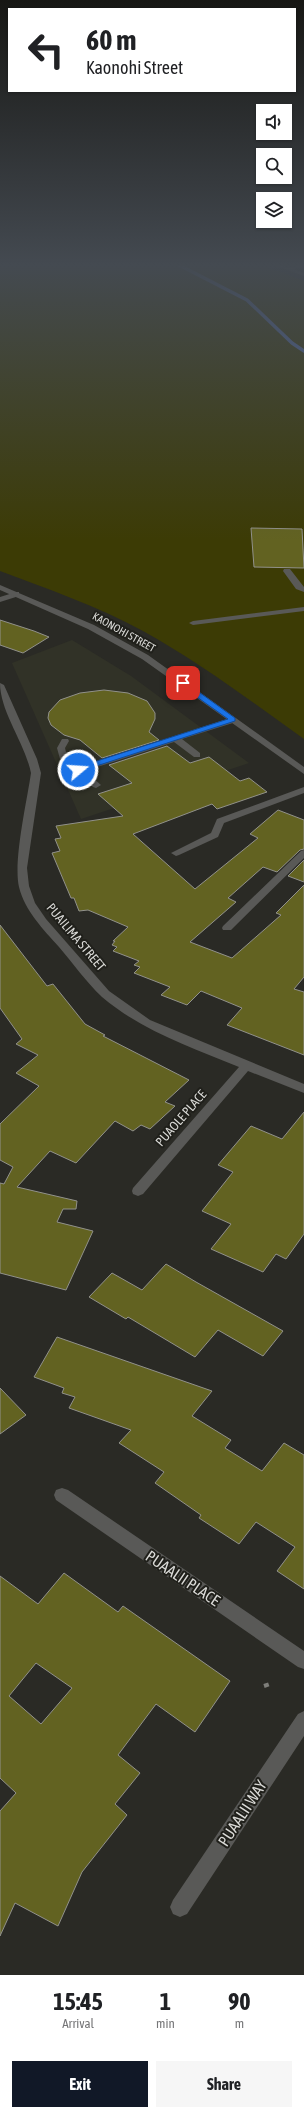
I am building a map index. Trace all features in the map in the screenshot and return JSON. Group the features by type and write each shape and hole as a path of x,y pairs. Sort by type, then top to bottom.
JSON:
{"street":[{"path":"287,571 299,587 304,590"},
{"name":"KAONOHI STREET","path":"0,587 68,616 120,643 170,674 304,771"},
{"path":"0,600 16,594"},
{"path":"193,623 304,609"},
{"name":"PUAILIMA STREET","path":"0,685 33,759 36,773 22,868 24,886 30,903 42,921 105,993 146,1023 304,1089"},
{"path":"78,770 233,720"},
{"path":"175,738 197,755"},
{"path":"65,741 61,748 62,753 78,770 96,785"},
{"path":"176,853 216,835 220,821 304,790"},
{"path":"227,928 304,853"},
{"name":"PUAOLE PLACE","path":"138,1191 246,1066"},
{"name":"PUAALII PLACE","path":"62,1495 304,1661"},
{"name":"PUAALII WAY","path":"180,1907 304,1720"}],"path":[{"path":"264,1686 273,1683"}],"shaded area":[{"path":"0,357 304,357 304,739 205,669 143,631 90,606 0,571"},
{"path":"72,640 131,676 249,763 81,819 12,663"}],"building":[{"path":"251,528 302,529 304,568 254,567"},
{"path":"0,620 49,637 23,653 0,645"},
{"path":"104,690 128,693 147,701 155,713 155,719 149,732 159,740 102,758 80,740 64,735 51,725 48,718 49,712 60,700 80,693"},
{"path":"167,746 190,763 209,757 240,781 249,778 267,792 217,809 212,804 133,834 195,889 258,838 250,834 278,810 304,820 304,849 300,850 277,872 263,867 228,898 236,902 190,942 232,958 281,915 276,913 304,885 304,977 294,989 304,992 304,1055 227,1025 242,1008 201,991 187,1005 161,995 170,987 134,973 140,967 134,965 139,961 113,951 117,947 112,945 115,941 113,941 128,927 88,910 79,911 74,898 71,898 52,853 60,851 55,839 61,838 56,826 123,816 98,794 132,783 109,765"},
{"path":"304,860 304,882 288,876"},
{"path":"0,925 47,986 53,984 85,1024 105,1035 103,1036 189,1080 165,1102 175,1106 150,1129 141,1125 133,1131 115,1121 76,1163 50,1151 17,1187 77,1201 76,1209 63,1209 57,1222 93,1231 66,1290 0,1273 0,1183 4,1184 13,1167 0,1160 0,1124 39,1086 16,1073 38,1055 16,1044 22,1039 0,1008"},
{"path":"304,1112 304,1234 286,1259 276,1254 263,1272 211,1249 231,1224 202,1211 233,1172 218,1165 251,1126 282,1139"},
{"path":"166,1264 283,1331 263,1356 218,1330 195,1357 128,1317 126,1319 89,1297 112,1273 142,1290"},
{"path":"57,1337 212,1391 192,1416 231,1440 225,1448 262,1471 284,1443 304,1455 304,1589 277,1571 295,1547 256,1522 239,1544 199,1518 201,1515 155,1483 164,1472 119,1443 131,1430 69,1408 75,1397 62,1393 64,1388 34,1377"},
{"path":"0,1388 26,1415 0,1434"},
{"path":"64,1573 118,1612 123,1606 230,1681 195,1732 156,1704 118,1755 140,1773 115,1804 127,1815 82,1872 58,1926 15,1903 0,1936 0,1811 16,1793 0,1778 0,1576 38,1604","holes":["36,1663 72,1688 41,1724 9,1696"]}],"route":[{"path":"78,770 233,720 183,683"}]}
